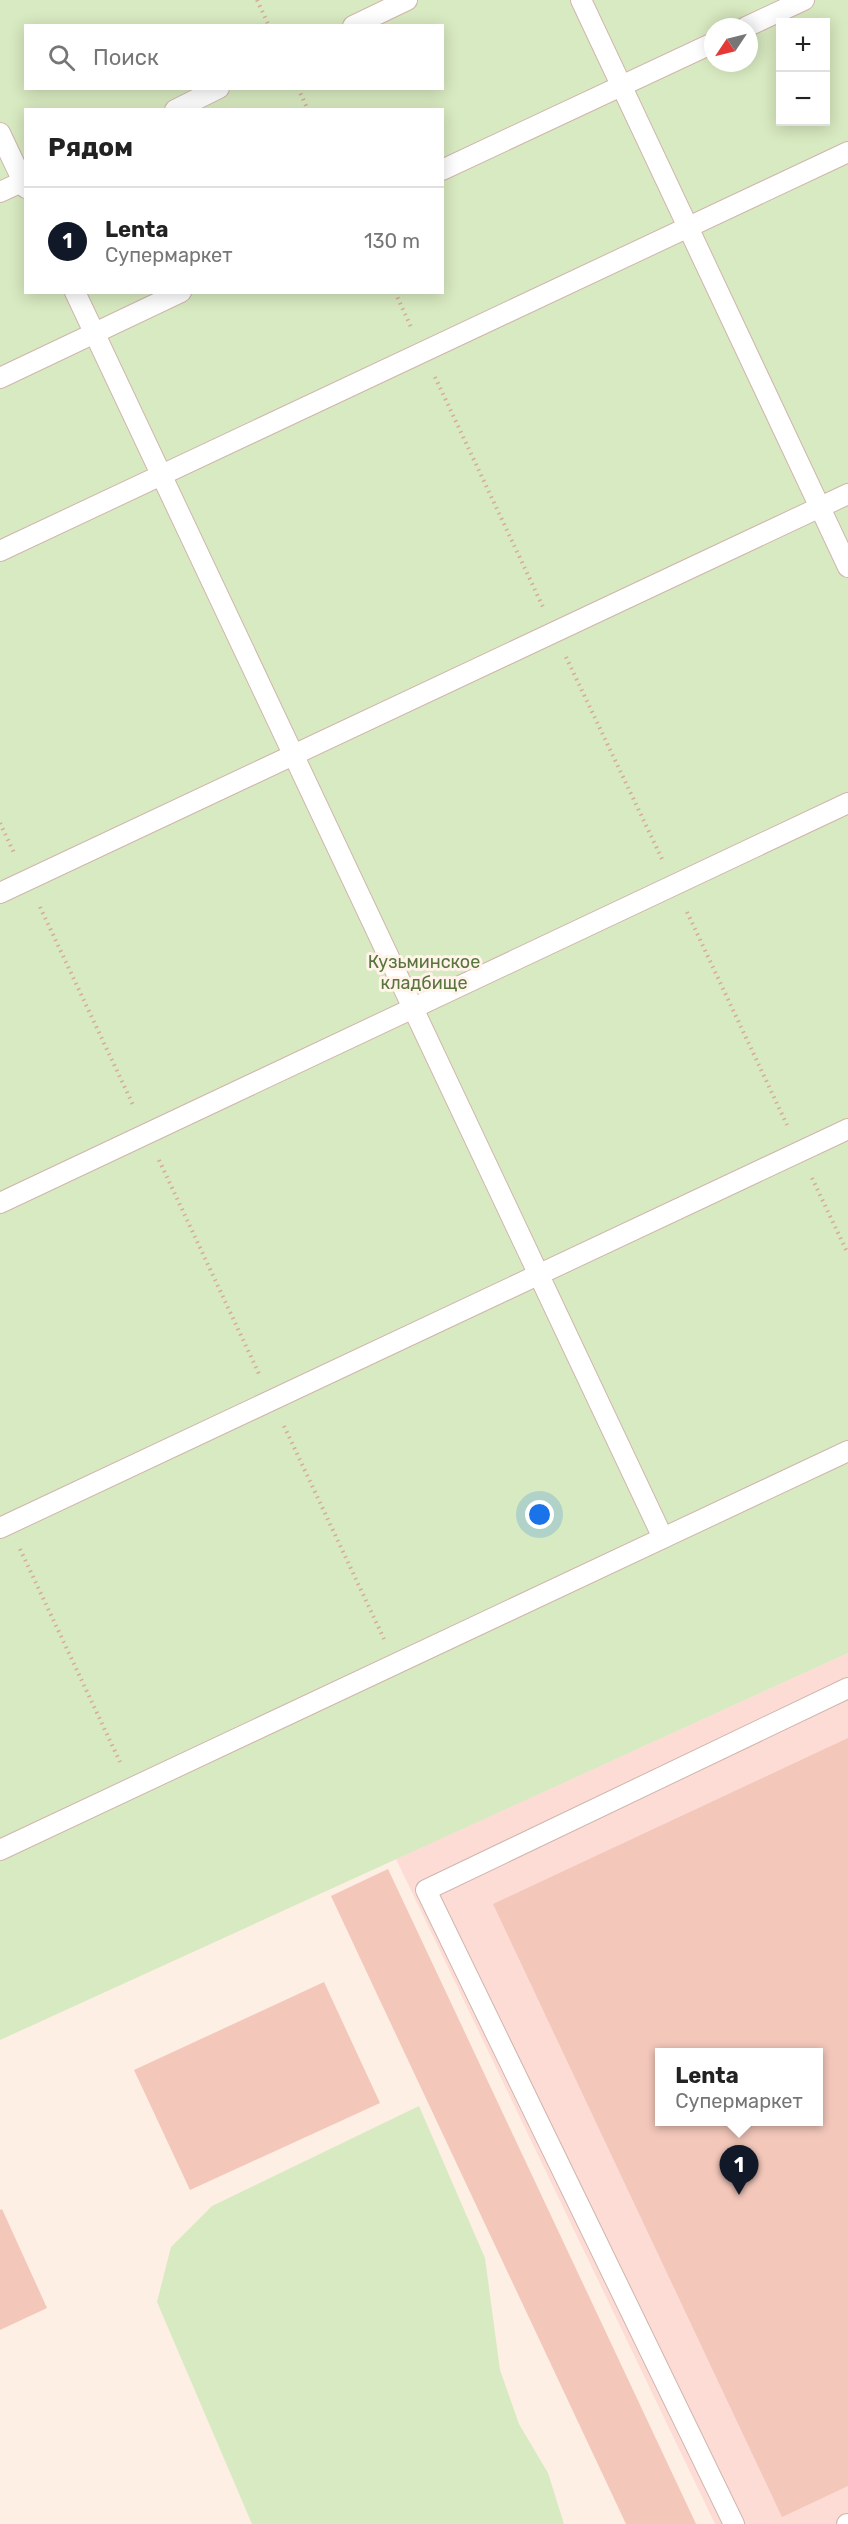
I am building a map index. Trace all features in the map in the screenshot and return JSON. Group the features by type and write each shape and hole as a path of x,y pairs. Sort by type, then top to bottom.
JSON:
{"lane":[{"path":"357,24 407,0"},
{"path":"581,0 848,567"},
{"path":"758,21 804,0"},
{"path":"444,169 704,46"},
{"path":"179,108 215,90"},
{"path":"0,133 24,183 0,192"},
{"path":"0,551 848,152"},
{"path":"76,294 663,1538"},
{"path":"0,378 177,294"},
{"path":"0,893 848,494"},
{"path":"0,1203 848,804"},
{"path":"4,1526 848,1129"},
{"path":"0,1850 848,1451"},
{"path":"734,2524 426,1890 848,1688"}],"path":[{"path":"257,0 268,24"},
{"path":"299,90 307,108"},
{"path":"396,294 848,1254"},
{"path":"0,824 396,1664"},
{"path":"4,1526 133,1788"}],"shaded area":[{"path":"848,1653 848,2524 715,2524 396,1859"}],"green space":[{"name":"Кузьминское кладбище","path":"0,0 848,0 848,1653 0,2040"},
{"path":"419,2106 485,2258 500,2370 519,2424 548,2473 564,2524 252,2524 157,2302 171,2247 212,2206"}],"building":[{"path":"848,1738 848,2486 782,2517 493,1904"},
{"path":"388,1869 696,2524 626,2524 331,1896"},
{"path":"324,1982 380,2103 190,2190 134,2070"},
{"path":"2,2209 47,2308 0,2330 0,2210"}],"place":[{"name":"Lenta","path":"739,2195"}]}
